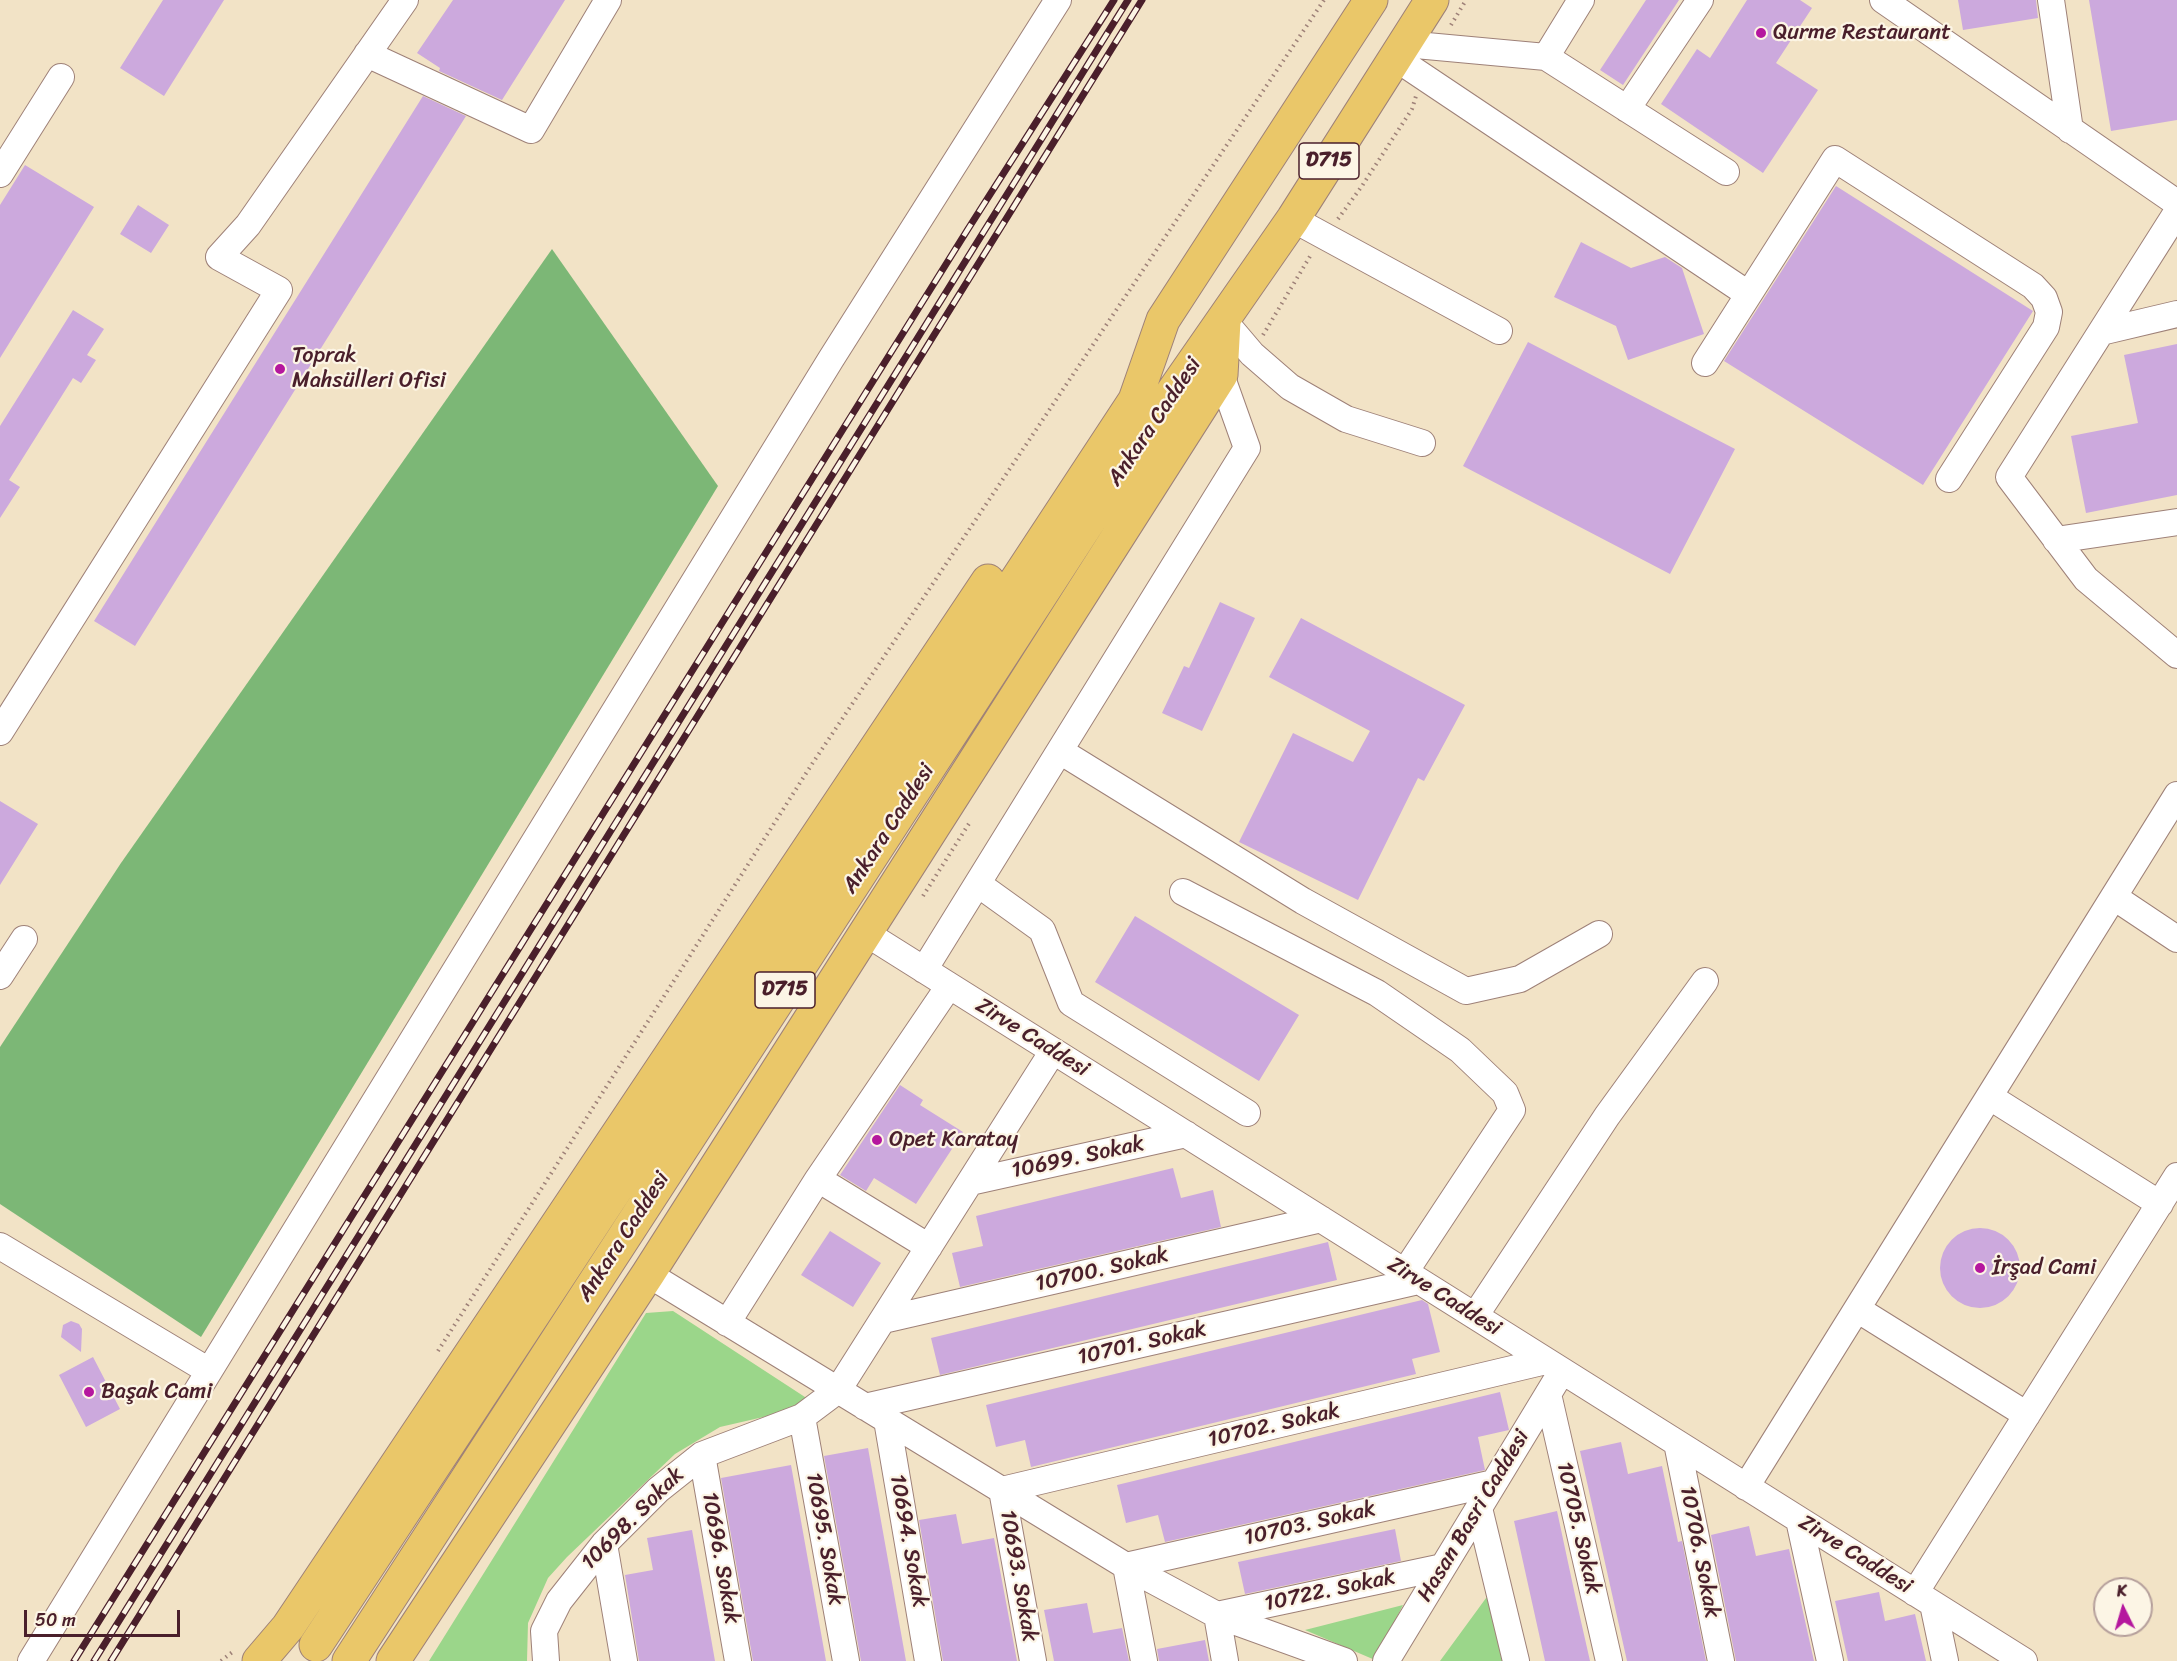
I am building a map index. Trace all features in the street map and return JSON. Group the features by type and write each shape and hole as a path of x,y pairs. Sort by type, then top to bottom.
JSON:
{"highway":[{"name":"Ankara Caddesi","path":"316,1645 1135,400 1163,320 1371,0"},
{"name":"Ankara Caddesi","path":"350,1661 1161,409 1293,219 1432,0"},
{"path":"251,1652 288,1627 1163,320"},
{"name":"D715","path":"393,1661 648,1274 1221,375 1224,321"}],"street":[{"path":"0,732 279,290 219,257 248,225 405,0"},
{"path":"367,54 531,130 608,0"},
{"path":"31,1661 831,359 1058,0"},
{"path":"1546,57 1581,0"},
{"path":"1627,109 1700,0"},
{"path":"1883,0 2177,203"},
{"path":"2051,0 2070,130"},
{"path":"1400,50 1546,57 1726,171"},
{"path":"1400,50 1748,294"},
{"path":"0,174 62,77"},
{"path":"1705,363 1835,159 2033,286 2044,298 2049,312 2046,327 1949,479"},
{"path":"2177,212 2009,477 2086,579 2177,655"},
{"path":"1293,219 1499,331"},
{"path":"2101,332 2177,315"},
{"path":"1224,321 1252,354 1290,387 1346,418 1422,443"},
{"path":"924,970 1247,448 1221,375"},
{"path":"2056,540 2177,522"},
{"path":"1060,751 1303,901 1467,991 1520,979 1599,934"},
{"path":"1746,1487 2177,795"},
{"path":"978,884 1042,930 1071,1003 1247,1113"},
{"path":"1183,892 1377,993 1460,1050 1505,1093 1512,1110 1412,1276"},
{"path":"2114,897 2177,939"},
{"name":"Zirve Caddesi","path":"864,932 2024,1661"},
{"path":"0,976 24,939"},
{"path":"1475,1316 1607,1116 1705,981"},
{"path":"727,1323 818,1179 950,986"},
{"path":"838,1390 1053,1051"},
{"path":"1990,1097 2160,1204"},
{"name":"10699. Sokak","path":"970,1182 1186,1134"},
{"path":"1945,1661 1924,1598 2027,1415 2177,1176"},
{"path":"818,1179 929,1247"},
{"name":"10700. Sokak","path":"882,1320 1321,1219"},
{"path":"0,1246 209,1371"},
{"path":"648,1274 1126,1566 1217,1615 1344,1661"},
{"name":"10701. Sokak","path":"865,1407 1412,1276"},
{"path":"1857,1310 2027,1415"},
{"name":"Hasan Basri Caddesi","path":"1386,1661 1548,1394 1554,1366"},
{"name":"10702. Sokak","path":"1002,1490 1554,1366"},
{"name":"10698. Sokak","path":"546,1661 544,1631 550,1616 571,1584 604,1544 676,1473 702,1455 802,1417 838,1390"},
{"name":"10705. Sokak","path":"1548,1394 1609,1661"},
{"name":"10695. Sokak","path":"802,1417 846,1661"},
{"name":"10694. Sokak","path":"887,1420 928,1661"},
{"name":"10706. Sokak","path":"1677,1443 1721,1661"},
{"name":"10696. Sokak","path":"702,1455 738,1661"},
{"name":"10703. Sokak","path":"1126,1566 1494,1483"},
{"name":"10693. Sokak","path":"1002,1490 1033,1661"},
{"path":"1479,1508 1516,1661"},
{"path":"1799,1520 1830,1661"},
{"path":"604,1544 624,1661"},
{"path":"1126,1566 1144,1661"},
{"name":"10722. Sokak","path":"1217,1615 1443,1567"},
{"path":"1217,1615 1225,1661"}],"path":[{"path":"433,1358 812,764 1324,0"},
{"path":"221,1661 251,1652"}],"green space":[{"path":"552,249 718,486 201,1337 0,1204 0,1047 121,863"},
{"path":"673,1311 808,1399 798,1409 720,1427 675,1454 548,1578 528,1623 527,1661 429,1661 646,1313"},
{"path":"1489,1594 1504,1661 1440,1661"},
{"path":"1403,1605 1375,1660 1305,1630"}],"building":[{"path":"163,0 224,0 164,96 120,68"},
{"path":"453,0 565,0 502,100 439,71 440,68 417,53"},
{"path":"1646,0 1679,0 1623,85 1600,70"},
{"path":"1747,0 1800,0 1812,8 1776,63 1818,90 1763,173 1661,104 1697,49 1710,58"},
{"path":"1958,0 2036,0 2038,18 1963,30"},
{"path":"2089,0 2177,0 2177,120 2111,131"},
{"path":"423,96 466,116 135,646 94,621"},
{"path":"25,165 94,207 0,358 0,205"},
{"path":"1836,186 2033,311 1923,485 1724,361"},
{"path":"138,205 169,225 151,253 120,234"},
{"path":"1581,242 1631,268 1665,257 1682,268 1704,334 1628,360 1616,326 1554,297"},
{"path":"73,310 104,329 87,355 96,360 81,383 73,378 9,480 20,487 0,518 0,426"},
{"path":"1528,342 1735,449 1670,574 1463,466"},
{"path":"2177,344 2177,495 2086,513 2071,436 2138,423 2124,355"},
{"path":"1220,602 1255,618 1202,731 1162,713 1184,666 1189,668"},
{"path":"1301,618 1465,705 1424,781 1418,778 1358,900 1239,842 1293,733 1353,762 1370,731 1269,677"},
{"path":"0,801 38,824 0,885"},
{"path":"1135,916 1299,1015 1259,1081 1095,982"},
{"path":"900,1085 923,1100 920,1105 963,1132 916,1204 874,1178 866,1191 840,1175"},
{"path":"1173,1168 1181,1198 1213,1190 1221,1227 960,1287 952,1253 983,1246 976,1216"},
{"name":"İrşad Cami","path":"1980,1228 1995,1231 2008,1240 2017,1253 2020,1268 2017,1283 2008,1296 1995,1305 1980,1308 1965,1305 1952,1296 1943,1283 1940,1268 1943,1253 1952,1240 1965,1231"},
{"path":"830,1231 881,1263 853,1307 801,1275"},
{"path":"1328,1242 1337,1280 940,1375 931,1338"},
{"path":"1422,1300 1428,1304 1440,1352 1412,1359 1416,1374 1031,1467 1025,1440 996,1447 986,1405"},
{"path":"71,1321 79,1324 82,1329 81,1352 61,1337 63,1325"},
{"name":"Başak Cami","path":"93,1357 120,1409 86,1427 59,1375"},
{"path":"1500,1392 1509,1430 1478,1437 1485,1470 1165,1542 1158,1515 1126,1523 1117,1485"},
{"path":"1621,1442 1628,1474 1662,1466 1678,1542 1682,1541 1706,1661 1627,1661 1580,1451"},
{"path":"868,1448 906,1661 861,1661 824,1456"},
{"path":"791,1465 826,1661 753,1661 721,1478"},
{"path":"1557,1511 1590,1661 1545,1661 1514,1521"},
{"path":"956,1514 962,1544 994,1538 1017,1661 943,1661 919,1520"},
{"path":"1749,1526 1756,1556 1789,1549 1814,1661 1736,1661 1711,1535"},
{"path":"1395,1529 1401,1561 1245,1594 1238,1562"},
{"path":"692,1530 715,1661 639,1661 625,1575 653,1570 647,1538"},
{"path":"1879,1592 1885,1621 1915,1614 1926,1661 1848,1661 1835,1601"},
{"path":"1087,1603 1093,1633 1122,1628 1129,1661 1054,1661 1044,1610"},
{"path":"1205,1640 1209,1661 1159,1661 1157,1649"}],"railway":[{"path":"74,1661 968,229 1114,0"},
{"path":"94,1661 1128,0"},
{"path":"111,1661 1142,0"}],"place":[{"name":"Qurme Restaurant","path":"1761,33"},
{"name":"Toprak Mahsülleri Ofisi","path":"280,369"},
{"name":"Opet Karatay","path":"877,1140"},
{"name":"İrşad Cami","path":"1980,1268"},
{"name":"Başak Cami","path":"89,1392"}]}
